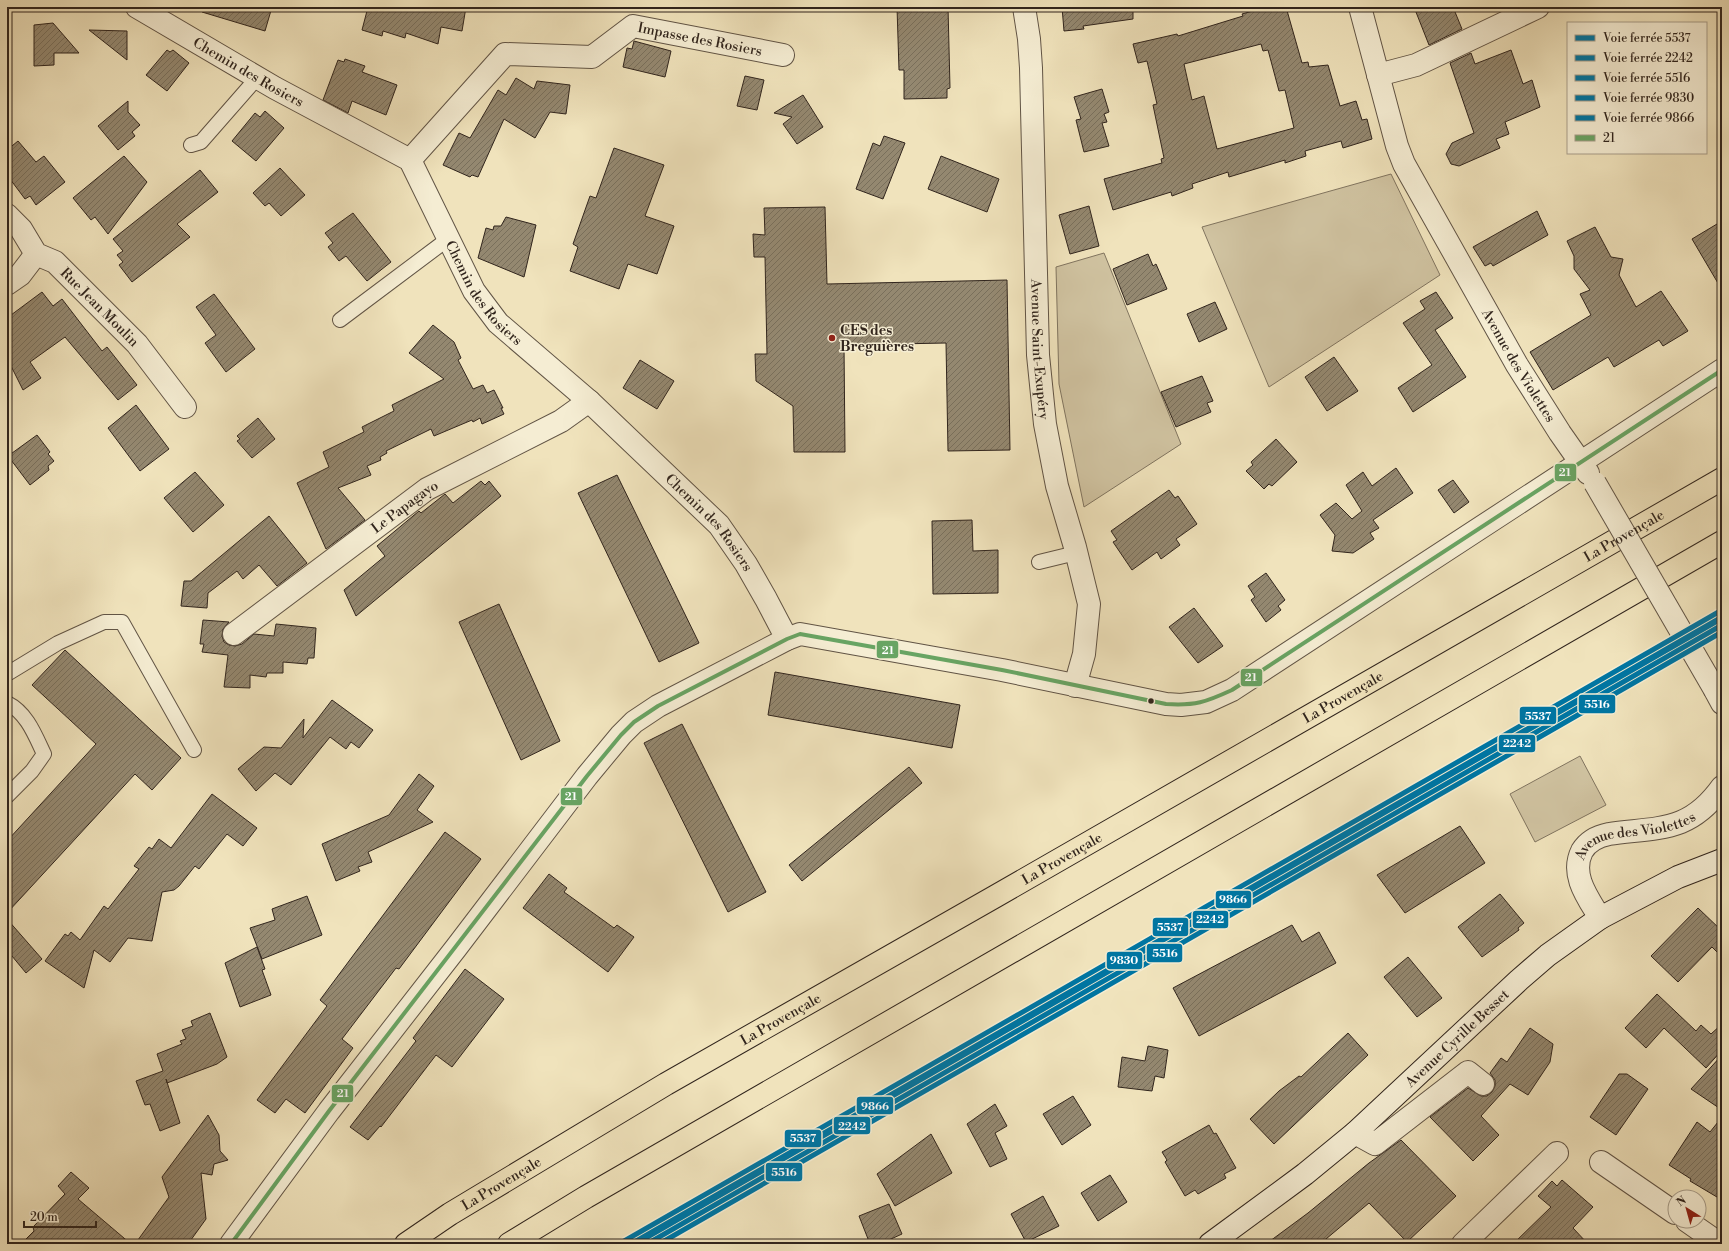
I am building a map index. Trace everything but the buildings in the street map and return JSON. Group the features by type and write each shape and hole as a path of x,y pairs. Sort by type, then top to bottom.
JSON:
{"highway":[{"name":"La Provençale","path":"406,1244 450,1214 666,1084 1722,478"},
{"path":"509,1244 593,1193 1722,542"}],"street":[{"name":"Chemin des Rosiers","path":"137,7 257,78 410,160 474,291 498,323 589,401 719,525 749,570 787,639"},
{"name":"Avenue Saint-Exupéry","path":"1024,7 1029,39 1031,68 1040,385 1045,424 1057,486 1076,550 1089,604 1084,654 1076,686"},
{"name":"Avenue des Violettes","path":"1360,7 1397,146 1413,182 1517,365 1595,483 1718,697"},
{"path":"1378,75 1416,65 1538,7"},
{"name":"Impasse des Rosiers","path":"410,160 505,54 592,57 633,26 782,55"},
{"path":"7,216 21,230 36,254 20,275 7,284"},
{"name":"Rue Jean Moulin","path":"36,254 55,262 136,344 185,407"},
{"path":"231,1244 329,1111 456,948 586,776 634,722 658,706 794,635 805,634 1002,670 1166,704 1195,704 1214,700 1238,687 1722,370"},
{"name":"Le Papagayo","path":"234,634 427,488 561,421 589,401"},
{"name":"Avenue des Violettes","path":"1600,918 1584,892 1578,871 1580,858 1587,844 1603,835 1654,829 1682,821 1706,806 1722,786"},
{"name":"Avenue Cyrille Besset","path":"1210,1244 1305,1174 1355,1133 1519,980 1548,956 1600,918 1678,877 1718,866"},
{"path":"1355,1133 1375,1144 1468,1072 1483,1084"},
{"path":"1463,1244 1557,1153"},
{"path":"1601,1162 1667,1207"},
{"path":"1698,1229 1720,1244"}],"lane":[{"path":"191,145 201,142 257,78"},
{"path":"340,320 448,239"},
{"path":"1039,562 1076,550"},
{"path":"7,674 58,643 104,622 122,622 194,750"},
{"path":"7,703 17,708 31,726 44,754 32,771 7,796"}],"shaded area":[{"path":"1391,174 1440,275 1269,387 1202,227"},
{"path":"1104,253 1181,444 1084,507 1059,384 1056,267"},
{"path":"1580,756 1606,805 1535,842 1510,794"}],"rail line":[{"name":"5537","path":"619,1244 1722,610"},
{"name":"9830","path":"631,1244 1722,617"},
{"name":"9866","path":"644,1239 1719,620"},
{"name":"2242","path":"647,1244 1722,625"},
{"name":"5516","path":"659,1244 1722,632"}],"transit line":[{"name":"21","path":"231,1244 329,1111 587,776 621,735 634,722 658,706 787,639 800,634 1002,670 1166,704 1193,704 1215,698 1232,690 1722,370"}],"place":[{"name":"CES des Breguières","path":"832,338"}]}
